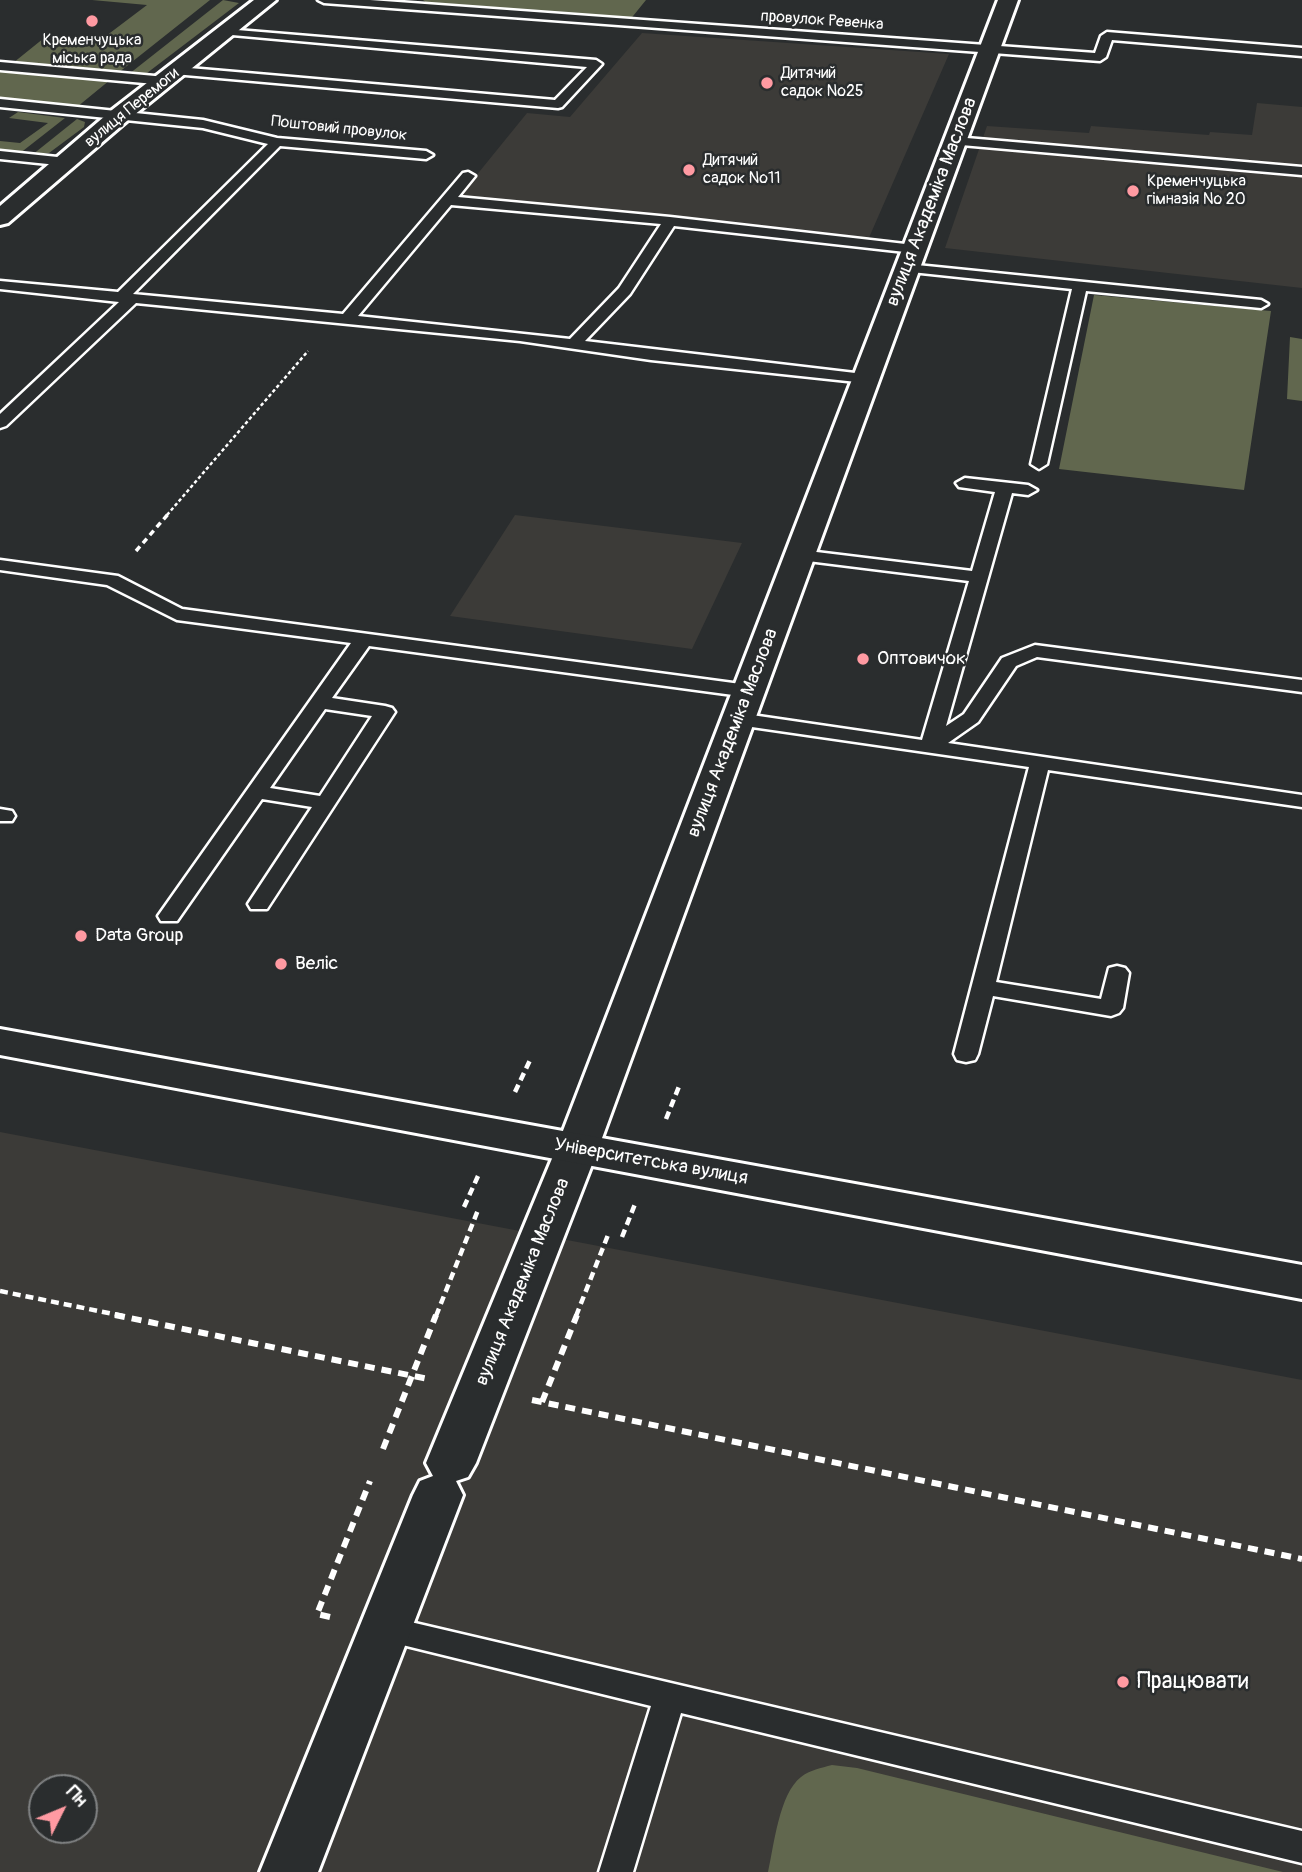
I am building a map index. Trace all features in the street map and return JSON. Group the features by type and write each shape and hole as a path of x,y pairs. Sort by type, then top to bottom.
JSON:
{"street":[{"name":"вулиця Перемоги","path":"0,218 120,115 265,0"},
{"name":"вулиця Академіка Маслова","path":"289,1872 577,1149 1008,0"},
{"name":"Університетська вулиця","path":"0,1042 1302,1282"}],"lane":[{"name":"провулок Ревенка","path":"324,0 404,3 1100,57 1107,36 1302,52"},
{"path":"0,66 558,104 596,64 225,33"},
{"path":"388,57 398,47"},
{"name":"Поштовий провулок","path":"0,103 203,124 277,142 426,155"},
{"path":"955,141 1302,171"},
{"path":"0,423 277,142"},
{"path":"0,155 67,162"},
{"path":"342,319 468,176"},
{"path":"447,200 670,220 1080,286 1261,304"},
{"path":"573,344 625,291 670,220"},
{"path":"0,285 520,336 705,362 866,379"},
{"path":"1039,464 1080,286"},
{"path":"965,483 1028,490"},
{"path":"930,747 1005,488"},
{"path":"800,555 979,578"},
{"path":"0,565 112,580 177,614 364,639 743,705 930,747 1302,802"},
{"path":"169,916 364,639"},
{"path":"930,747 971,718 1009,662 1035,651 1302,686"},
{"path":"259,904 386,712 319,702"},
{"path":"966,1054 1040,763"},
{"path":"256,792 326,803"},
{"path":"983,987 1111,1009 1118,973"},
{"path":"385,1629 1302,1847"},
{"path":"616,1872 670,1696"}],"path":[{"path":"112,580 342,319"},
{"path":"514,1094 531,1058"},
{"path":"663,1129 680,1084"},
{"path":"464,1207 482,1166"},
{"path":"622,1237 638,1197"},
{"path":"383,1449 478,1210"},
{"path":"542,1402 608,1235"},
{"path":"0,1291 1302,1559"}],"shaded area":[{"path":"642,33 949,54 868,240 458,198 527,113 570,117"},
{"name":"Кременчуцька гімназія № 20","path":"1257,103 1302,107 1302,288 945,248 987,126 1089,133 1091,126 1209,135 1210,132 1252,135"},
{"path":"515,515 742,543 692,649 450,616"},
{"path":"0,1132 1302,1380 1302,1872 0,1872"}],"green space":[{"path":"92,0 210,0 118,73 13,63 44,38 98,42 147,5"},
{"path":"223,0 239,3 147,73 129,74"},
{"path":"423,0 646,0 629,21 429,5"},
{"path":"0,70 110,80 77,107 0,99"},
{"path":"18,112 65,118 19,154 0,152 0,141 20,143 48,123 9,118"},
{"path":"77,119 85,122 84,127 49,153 32,155"},
{"path":"1094,295 1271,311 1244,490 1059,469"},
{"path":"1290,337 1302,339 1302,401 1287,399"},
{"path":"832,1765 857,1768 1283,1872 768,1872 778,1821 787,1795 801,1777"}],"place":[{"name":"Кременчуцька міська рада","path":"92,21"},
{"name":"Дитячий садок №25","path":"767,83"},
{"name":"Дитячий садок №11","path":"689,170"},
{"name":"Кременчуцька гімназія № 20","path":"1133,191"},
{"name":"Оптовичок","path":"863,659"},
{"name":"Data Group","path":"81,936"},
{"name":"Веліс","path":"281,964"},
{"name":"Працювати","path":"1123,1682"}]}
